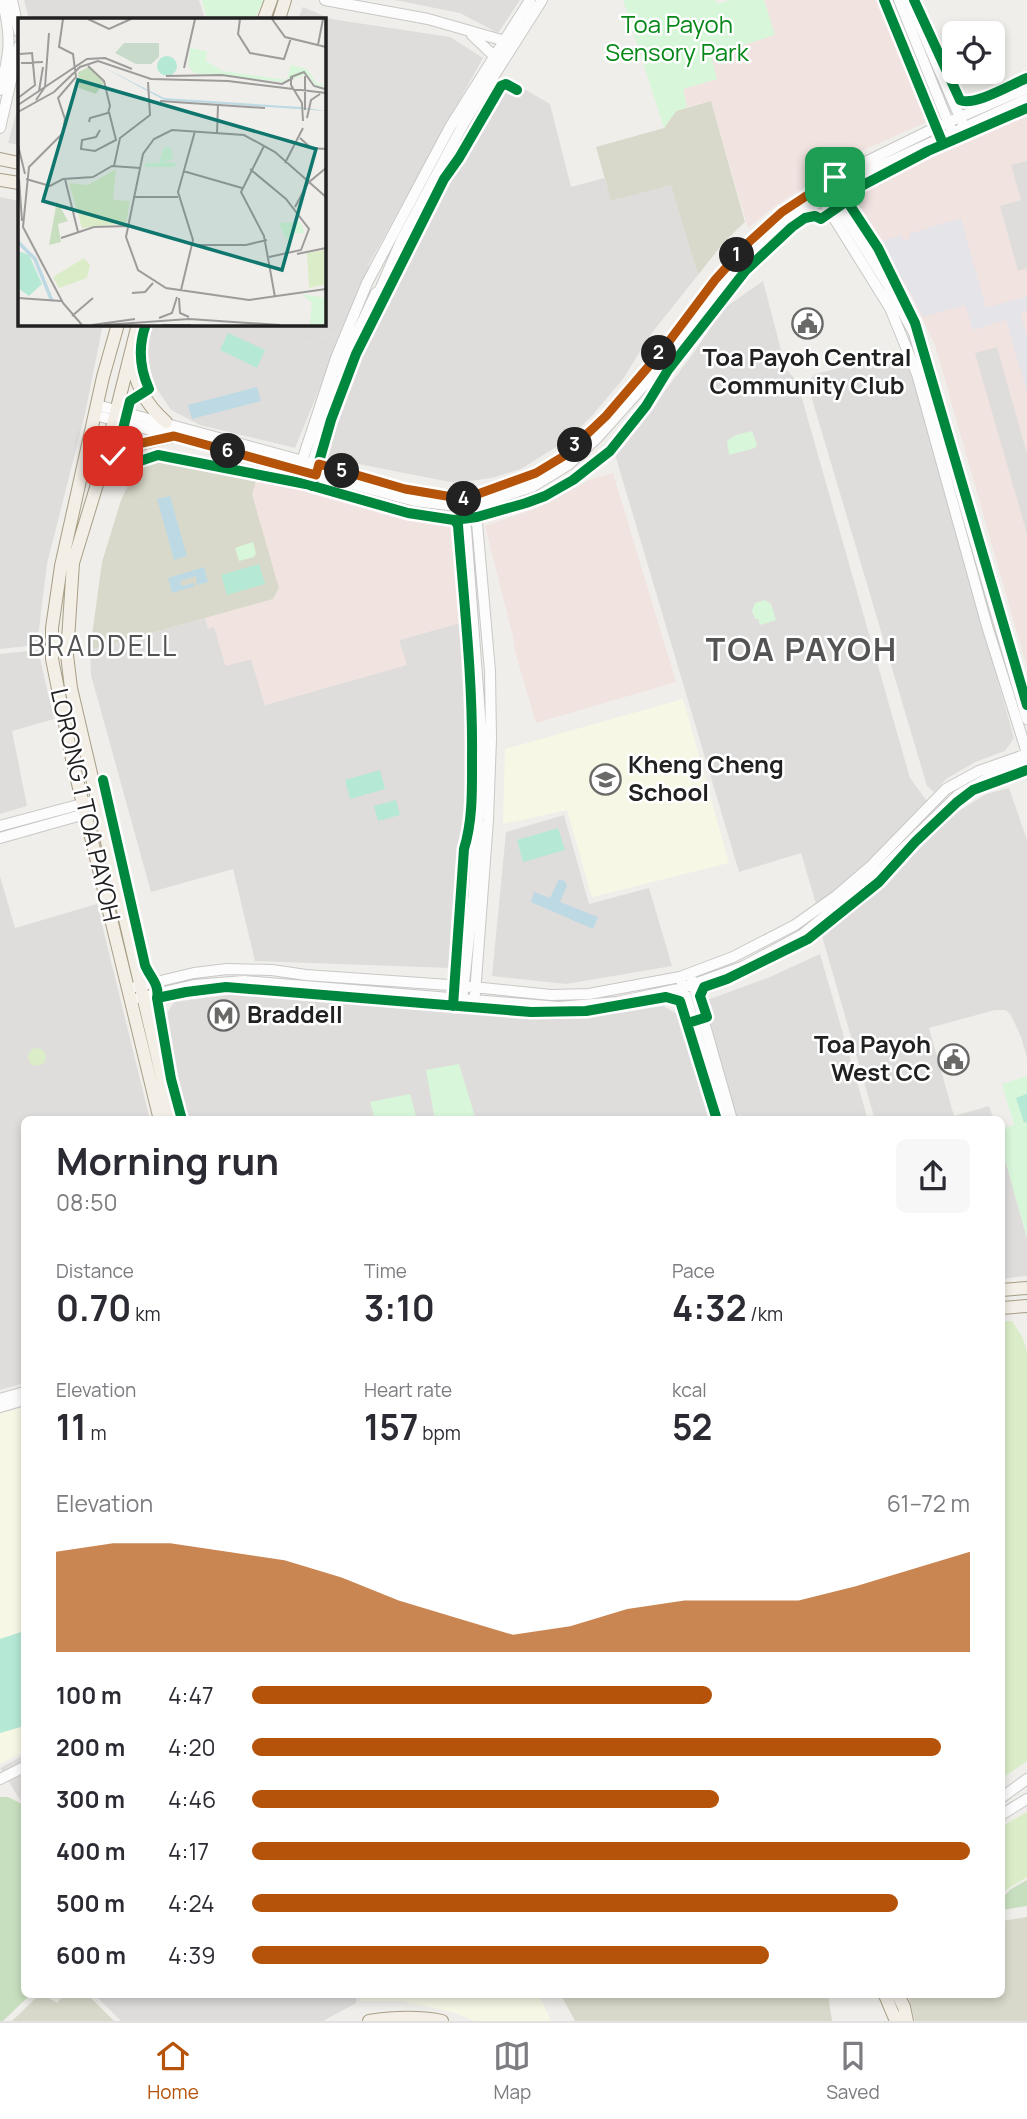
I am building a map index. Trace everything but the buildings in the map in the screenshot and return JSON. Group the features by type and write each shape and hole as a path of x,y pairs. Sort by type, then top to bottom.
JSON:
{"main road":[{"path":"264,18 271,0"},
{"path":"279,18 285,0"},
{"path":"1,157 18,163"},
{"path":"0,180 18,183"},
{"name":"LORONG 1 TOA PAYOH","path":"117,326 59,576 52,628 52,659 84,809 159,1116"},
{"name":"LORONG 1 TOA PAYOH","path":"137,326 102,468 73,563 67,655 71,688 171,1116"},
{"path":"131,349 132,366 142,394 150,408 166,422"},
{"path":"102,468 113,456 128,447 174,436"},
{"path":"1005,1308 1025,1305"},
{"path":"886,1998 896,2021"},
{"path":"900,1998 908,2021"},
{"path":"369,2021 393,2017 422,2017 442,2021"}],"street":[{"path":"0,90 10,47 2,0"},
{"path":"12,0 18,27"},
{"path":"325,0 352,2 428,19 505,41"},
{"path":"306,466 374,287 450,127 530,0"},
{"path":"374,287 464,123 542,0"},
{"path":"899,0 951,127"},
{"path":"909,0 962,122"},
{"path":"467,31 495,57"},
{"path":"0,128 18,50"},
{"path":"114,415 166,422 397,497 470,502 532,487 576,459 665,362 747,260 823,191 869,171 1027,88"},
{"path":"962,122 1027,99"},
{"path":"823,191 903,309 914,333 1027,719"},
{"path":"130,994 209,970 238,969 551,995 575,995 687,981 795,925 836,896 871,866 946,789 986,768 1027,754 987,626 907,345 823,191"},
{"path":"96,410 174,436 306,466"},
{"path":"462,998 474,891 481,742 470,502"},
{"path":"470,502 490,671 491,739 474,1000"},
{"path":"477,671 490,671"},
{"path":"143,991 244,981 577,1006 628,1000 742,967 802,935 877,874 958,795 986,779 1027,764"},
{"path":"0,826 99,805"},
{"path":"0,838 84,809"},
{"path":"687,981 712,1066 731,1116"},
{"path":"712,1066 721,1116"},
{"path":"1014,1289 1025,1305"},
{"path":"0,1399 21,1393"},
{"path":"0,1407 21,1401"},
{"path":"0,1779 21,1768"},
{"path":"1005,1795 1027,1779"},
{"path":"1005,1813 1027,1799"}],"shaded area":[{"path":"24,0 199,0 205,18 29,18"},
{"path":"395,0 520,0 498,33 460,13"},
{"path":"764,0 890,0 911,46 934,119 852,155 774,207 748,228 711,101 687,107 683,89 717,79 710,55 774,35"},
{"path":"303,7 331,19 450,37 483,58 368,266 326,245 326,18 298,18"},
{"path":"503,80 550,104 571,187 604,178 612,201 671,184 698,275 651,334 623,379 590,418 564,442 521,469 492,478 455,483 323,457 353,363 377,308 402,258"},
{"path":"711,101 745,222 724,242 698,275 671,185 611,201 596,147 664,128 676,111"},
{"path":"18,107 18,145 8,143"},
{"path":"1027,111 1027,668 935,345 911,295 846,195"},
{"path":"1027,161 1027,268 1018,271 1000,206 1021,200 1011,165"},
{"path":"0,197 18,201 18,326 103,326 85,414 47,564 37,645 0,649"},
{"path":"961,218 986,308 1027,296 1027,310 1020,313 1027,337 1027,392 1006,320 973,330 965,305 923,317 879,242 902,235 903,241 910,239 909,234"},
{"path":"326,245 372,268 343,331 307,343 269,326 326,326"},
{"path":"763,281 786,369 797,381 910,778 927,801 873,857 827,898 816,904 801,853 739,872 611,441 661,396 723,309"},
{"path":"149,326 269,326 307,343 343,331 295,448 200,425 171,410 153,383 147,350"},
{"path":"997,347 1027,454 1027,534 975,353"},
{"path":"897,356 907,364 912,375 1014,738 1005,751 975,762 946,779 934,792 927,786 809,389 809,380 815,374"},
{"path":"162,459 257,478 252,494 279,588 273,599 90,650 102,562 121,500 135,471"},
{"path":"613,473 676,682 536,723 515,652 485,526 538,508 589,480"},
{"path":"257,478 459,520 470,620 399,640 407,665 265,705 251,659 219,668 205,618 273,599 279,588 252,494"},
{"path":"205,618 219,667 251,659 265,705 406,665 399,640 470,620 476,745 462,949 459,961 450,968 255,961 233,869 151,892 91,675 90,650"},
{"path":"214,627 268,812 215,827 161,641"},
{"path":"38,650 54,719 12,731 27,806 0,814 0,654"},
{"name":"Kheng Cheng School","path":"683,699 729,863 592,897 567,810 503,824 505,749"},
{"path":"1009,788 1027,840 1027,1058 1021,1037 1006,1010 995,1010 929,1028 954,1116 874,1116 822,936 887,882 951,816 986,794"},
{"path":"564,815 589,904 649,888 672,966 566,984 492,976 506,832"},
{"path":"0,876 15,928 97,904 149,1116 21,1116 21,1384 0,1390"},
{"path":"820,954 867,1116 736,1116 704,1001 770,977"},
{"path":"236,994 536,1019 588,1018 663,1006 681,1016 710,1116 189,1116 163,1019 174,1002"},
{"path":"689,1058 705,1116 635,1116 624,1076"},
{"path":"578,1065 588,1098 595,1096 601,1116 559,1116 546,1075"},
{"path":"989,1106 993,1116 954,1116"},
{"path":"1005,1159 1027,1238 1027,1276 1005,1279"},
{"path":"21,1408 21,1753 0,1764 0,1414"},
{"path":"21,1757 21,1801 0,1768"},
{"path":"1027,1917 1027,2021 915,2021 909,1998 1005,1998 1005,1920"},
{"path":"36,1998 49,1998 57,2003 61,1998 91,1998 114,2021 12,2021"},
{"path":"98,1998 356,1998 356,2003 323,2021 121,2021"},
{"path":"360,1998 540,1998 551,2021 475,2021 456,2013 402,2001 360,2001"},
{"path":"563,1998 828,1998 832,2021 575,2021"}],"green space":[{"path":"202,0 264,0 255,18 207,18"},
{"name":"Toa Payoh Sensory Park","path":"623,0 715,0 717,4 730,0 764,0 775,35 711,55 717,79 683,89 687,107 676,111 664,128"},
{"path":"228,333 265,350 257,368 220,350"},
{"path":"752,431 757,445 755,448 729,455 727,441 736,435"},
{"path":"253,542 256,553 254,557 239,561 235,548"},
{"path":"259,564 265,584 227,595 221,575"},
{"path":"765,600 771,604 776,620 760,625 752,611 755,603"},
{"path":"380,770 385,789 350,799 345,780"},
{"path":"396,800 400,815 378,821 374,806"},
{"path":"558,828 565,850 523,862 517,840"},
{"path":"33,1048 41,1048 46,1057 44,1064 33,1066 28,1061 28,1053"},
{"path":"459,1064 475,1116 434,1116 426,1070"},
{"path":"1027,1076 1027,1238 1005,1159 1005,1128 1014,1125 1002,1084"},
{"path":"410,1094 416,1116 374,1116 370,1102"},
{"path":"1027,1094 1027,1122 1024,1123 1016,1098"},
{"path":"1005,1321 1012,1321 1023,1338 1027,1352 1027,1761 1005,1776"},
{"path":"21,1632 21,1727 0,1733 0,1639"},
{"path":"0,1797 8,1797 21,1804 21,1998 27,1998 0,2021"},
{"path":"1027,1812 1027,1877 1005,1891 1005,1825"},
{"path":"1027,1880 1027,1906 1005,1909 1005,1896"}],"water":[{"path":"257,387 261,401 192,419 188,405"},
{"path":"170,496 187,556 174,560 157,499"},
{"path":"204,567 208,582 197,585 196,576 180,581 182,586 194,583 195,586 172,593 168,578"},
{"path":"559,879 565,881 567,886 560,902 598,917 593,929 531,902 534,892 550,898"}],"cycle path":[{"path":"884,0 943,144"},
{"path":"914,0 960,100 983,98 1027,78"},
{"path":"312,486 331,420 356,354 444,179 501,86 506,84 517,90"},
{"path":"1027,108 928,151 846,194 847,201 878,248 915,323 1027,705"},
{"path":"146,326 141,356 149,389 130,401 122,433 137,462 158,455 306,484 408,513 454,520 477,517 545,496 573,480 610,451 646,406 668,370 746,270 805,218 815,216 821,219 847,201"},
{"path":"453,1006 464,849 472,781 468,642 458,525 454,520"},
{"path":"688,1023 707,1017 700,996 704,987 727,979 808,939 879,882 916,841 956,803 973,790 1027,770"},
{"path":"103,780 145,965 157,988 171,1079 181,1116"},
{"path":"157,998 226,987 531,1012 586,1011 666,997 680,1001 716,1116"}],"place":[{"name":"Toa Payoh Central Community Club","path":"807,324"},
{"name":"Kheng Cheng School","path":"605,779"},
{"name":"Braddell","path":"224,1015"},
{"name":"Toa Payoh West CC","path":"954,1059"}],"district":[{"name":"BRADDELL","path":"103,646"},
{"name":"TOA PAYOH","path":"802,650"}],"route":[{"path":"113,456 128,447 174,436 316,475 319,464 405,489 459,499 473,498 505,486 536,473 564,456 606,416 628,387 661,352 715,280 750,241 782,212 835,177"}]}
